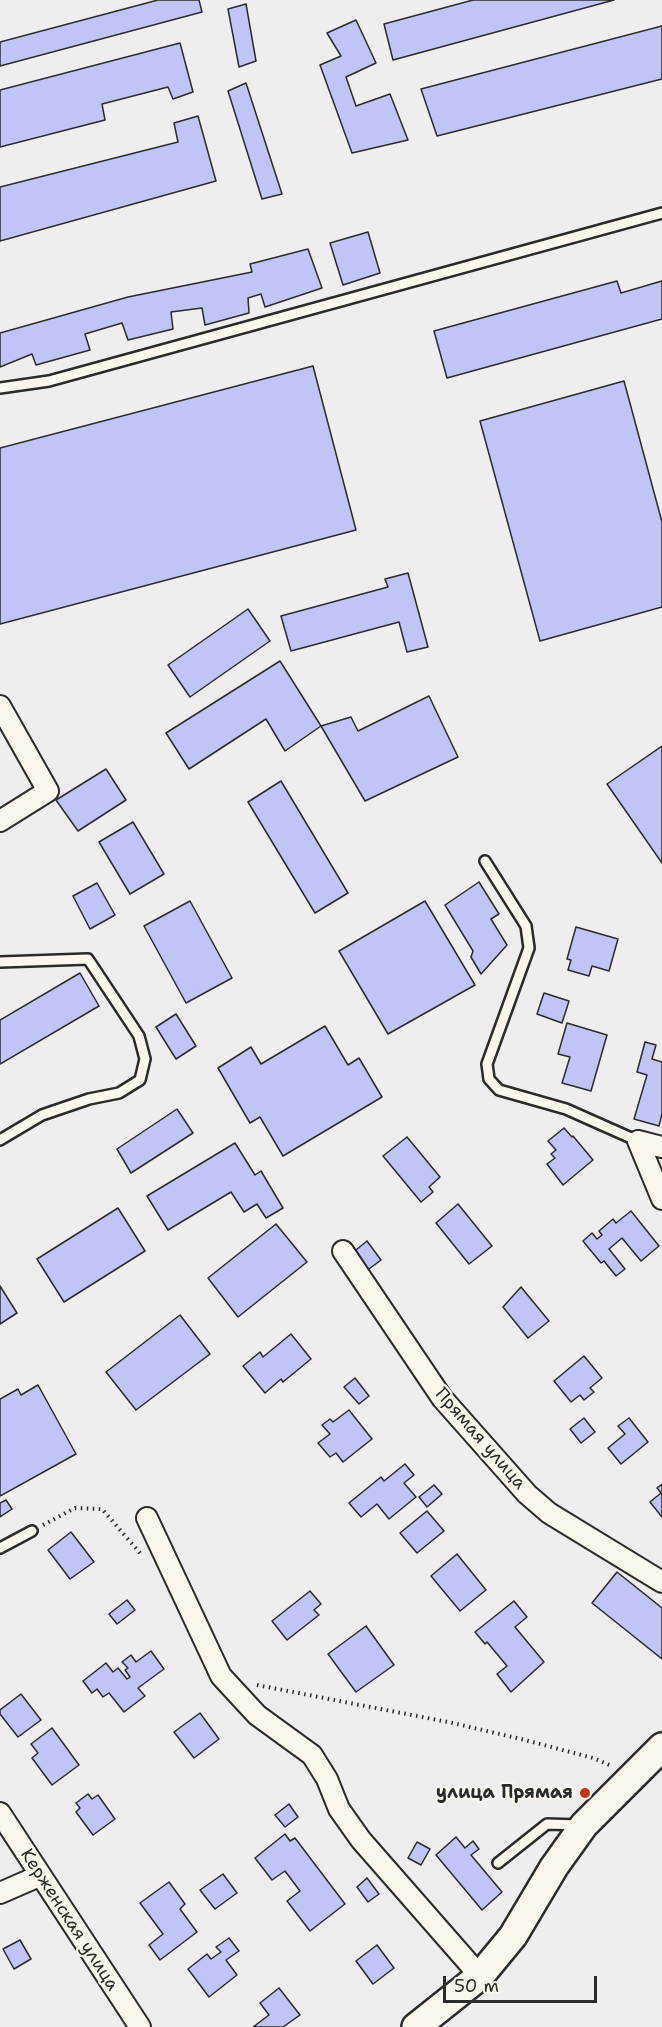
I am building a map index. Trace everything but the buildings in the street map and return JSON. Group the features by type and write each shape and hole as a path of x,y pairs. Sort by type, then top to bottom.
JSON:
{"street":[{"path":"0,706 48,791 0,821"},
{"path":"638,1141 662,1147"},
{"path":"638,1141 662,1199"},
{"name":"Прямая улица","path":"343,1251 442,1398 527,1494 549,1514 662,1582"},
{"path":"147,1518 221,1676 257,1716 312,1755 327,1779 339,1809 361,1840 480,1976"},
{"path":"416,2027 480,1976 513,1936 554,1867 584,1825 662,1747"},
{"name":"Керженская улица","path":"0,1813 39,1876 140,2027"},
{"path":"0,1893 39,1876"}],"lane":[{"path":"0,388 49,381 662,213"},
{"path":"485,861 526,926 529,948 487,1064 489,1079 499,1090 566,1109 638,1141"},
{"path":"0,962 88,959 139,1036 145,1059 140,1080 119,1093 89,1099 42,1115 0,1140"},
{"path":"0,1548 32,1531"},
{"path":"498,1863 547,1824 584,1825"}],"path":[{"path":"32,1531 75,1508 102,1509"},
{"path":"221,1676 265,1687 414,1714 515,1737 593,1758 634,1774"}],"place":[{"name":"улица Прямая","path":"585,1793"}]}
